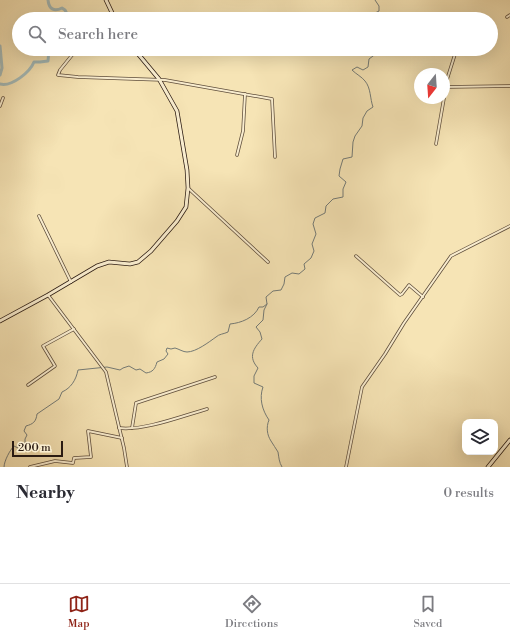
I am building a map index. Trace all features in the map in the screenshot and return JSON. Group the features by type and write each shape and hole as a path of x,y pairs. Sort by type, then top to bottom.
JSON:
{"street":[{"path":"106,0 112,12"},
{"path":"71,56 58,72 58,75 78,77 159,79 272,99 275,157"},
{"path":"0,321 103,264 115,262 134,264 146,257 184,211 187,203 188,188 186,162 177,111 159,79 140,56"},
{"path":"450,69 454,56"},
{"path":"450,88 510,86"},
{"path":"237,155 243,131 245,94"},
{"path":"0,106 3,98"},
{"path":"436,144 443,104"},
{"path":"188,188 268,262"},
{"path":"39,216 71,282"},
{"path":"346,467 362,387 423,297 452,256 510,226"},
{"path":"356,256 400,295 409,285 423,297"},
{"path":"48,295 106,372 122,438 127,467"},
{"path":"28,385 55,366 43,346 74,329"},
{"path":"132,428 136,403 214,377"},
{"path":"119,428 132,428 156,424 207,409"},
{"path":"30,467 55,461 74,463 74,458 91,457 88,431 122,438"},
{"path":"488,467 510,440"}],"waterway":[{"path":"48,0 49,6 52,9 57,10 62,8 66,12"},
{"path":"375,0 379,6 379,11 377,12"},
{"path":"0,46 2,68 0,75"},
{"path":"0,84 15,81 25,74 34,62 48,61 48,56"},
{"path":"282,467 278,452 268,434 267,425 269,420 261,400 263,387 254,383 254,376 258,368 252,357 256,346 262,339 260,332 256,327 263,320 264,310 267,304 266,297 273,291 281,290 285,277 292,273 299,274 305,269 304,264 311,258 314,251 312,244 316,234 313,224 315,218 325,213 326,206 333,199 343,197 343,189 346,182 339,176 343,159 352,157 355,136 362,126 363,118 367,111 373,107 367,84 352,70 357,67 363,70 368,67 369,59 373,56"},
{"path":"4,467 5,462 14,446 20,449 25,445 27,435 24,431 26,426 34,422 37,414 59,399 62,392 73,383 78,370 107,367 120,370 129,366 136,370 140,369 146,373 150,372 157,362 164,359 168,354 166,351 167,348 175,348 184,352 191,352 219,335 228,332 230,324 251,317 259,307 263,307 267,304"}]}
